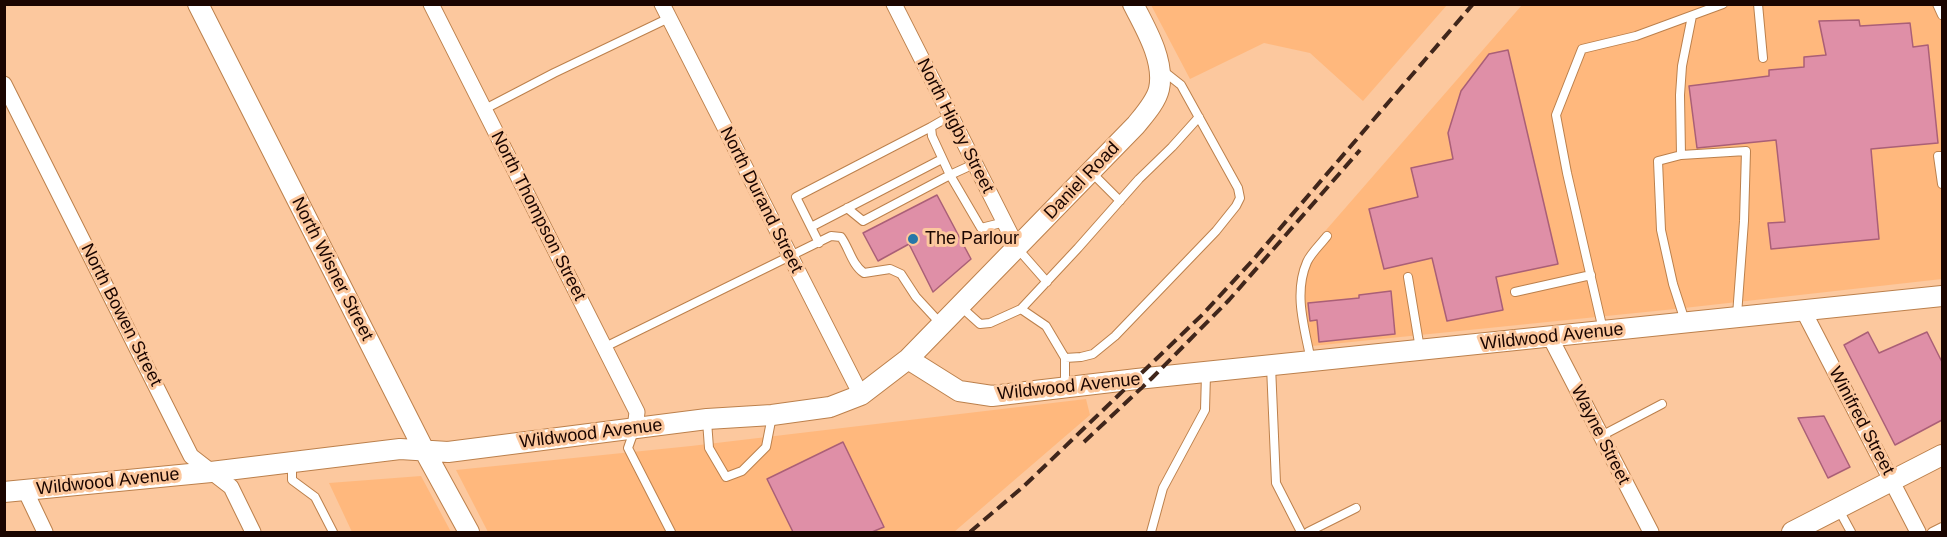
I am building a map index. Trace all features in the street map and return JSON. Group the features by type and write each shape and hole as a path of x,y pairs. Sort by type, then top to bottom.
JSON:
{"street":[{"name":"North Wisner Street","path":"198,4 424,450 469,532"},
{"name":"North Thompson Street","path":"430,4 637,412 635,429"},
{"name":"North Higby Street","path":"894,4 1017,247"},
{"path":"1133,4 1161,69"},
{"name":"North Durand Street","path":"666,11 861,395"},
{"name":"Daniel Road","path":"908,359 1136,126 1158,91 1161,69"},
{"name":"North Bowen Street","path":"4,84 191,456 231,487 253,532"},
{"name":"Wildwood Avenue","path":"4,492 211,472 400,448 448,452 707,419 772,415 830,407 861,395 908,359 959,391 992,396 1942,296"},
{"name":"Winifred Street","path":"1803,310 1892,481 1914,531"},
{"name":"Wayne Street","path":"1550,337 1651,532"},
{"path":"1792,532 1942,455"},
{"path":"25,490 45,532"}],"lane":[{"path":"1604,331 1567,173 1556,115 1582,49 1636,36 1723,4"},
{"path":"1758,4 1763,58"},
{"path":"1936,4 1942,15"},
{"path":"483,110 666,11"},
{"path":"1681,155 1682,66 1692,16"},
{"path":"1065,358 1093,354 1115,336 1215,231 1240,198 1238,188 1181,85 1161,69"},
{"path":"819,243 796,197 950,116"},
{"path":"960,306 980,324 990,323 1021,309 1139,179 1199,117"},
{"path":"931,127 932,136 942,159 981,228 1005,222"},
{"path":"1685,323 1673,284 1661,230 1658,161 1681,155 1746,151 1744,221 1736,317"},
{"path":"1942,156 1938,156 1942,184"},
{"path":"811,227 942,159"},
{"path":"847,208 863,221 974,164"},
{"path":"1091,172 1119,201"},
{"path":"605,347 831,236 841,237 848,246 858,269 864,273 890,269 901,274 916,297 941,324"},
{"path":"1311,362 1300,300 1301,279 1308,260 1328,236"},
{"path":"1017,247 1047,282"},
{"path":"1515,292 1591,275"},
{"path":"1408,277 1420,351"},
{"path":"1021,309 1046,326 1065,358 1065,387"},
{"path":"1271,366 1276,483 1301,532"},
{"path":"1151,532 1163,488 1205,410 1206,373"},
{"path":"1601,436 1662,404"},
{"path":"707,419 709,448 726,477 742,471 766,447 772,415"},
{"path":"635,429 628,448 671,532"},
{"path":"292,461 292,480 315,497 333,532"},
{"path":"1308,532 1356,508"},
{"path":"1838,509 1851,532"},
{"path":"1932,532 1942,527"}],"shaded area":[{"path":"1151,5 1447,5 1363,101 1310,53 1264,43 1190,79"},
{"path":"1522,5 1942,5 1942,279 1312,346 1298,295 1313,245"},
{"path":"1086,399 1090,415 954,532 488,532 456,470 691,446"},
{"path":"421,476 451,532 352,532 329,483"}],"building":[{"path":"1859,20 1860,26 1910,23 1913,47 1928,45 1938,143 1871,149 1879,239 1771,249 1768,223 1785,222 1776,140 1697,148 1689,86 1769,76 1769,70 1804,67 1804,57 1826,55 1819,21"},
{"path":"1508,50 1558,264 1496,277 1503,310 1447,321 1432,258 1384,269 1369,209 1418,197 1411,168 1453,159 1448,133 1461,91 1489,54"},
{"name":"The Parlour","path":"937,195 971,259 933,292 909,244 878,261 863,233"},
{"path":"1391,291 1395,334 1319,342 1317,320 1310,321 1308,303 1359,298 1359,295"},
{"path":"1868,332 1879,353 1927,332 1942,362 1942,420 1895,445 1844,345"},
{"path":"1824,416 1850,467 1828,478 1798,418"},
{"path":"843,442 884,527 872,532 793,532 767,479"}],"railway":[{"path":"970,532 1024,486 1203,314 1252,261 1473,4"},
{"path":"1084,442 1152,378 1229,300 1360,150"}],"place":[{"name":"The Parlour","path":"913,239"}]}
